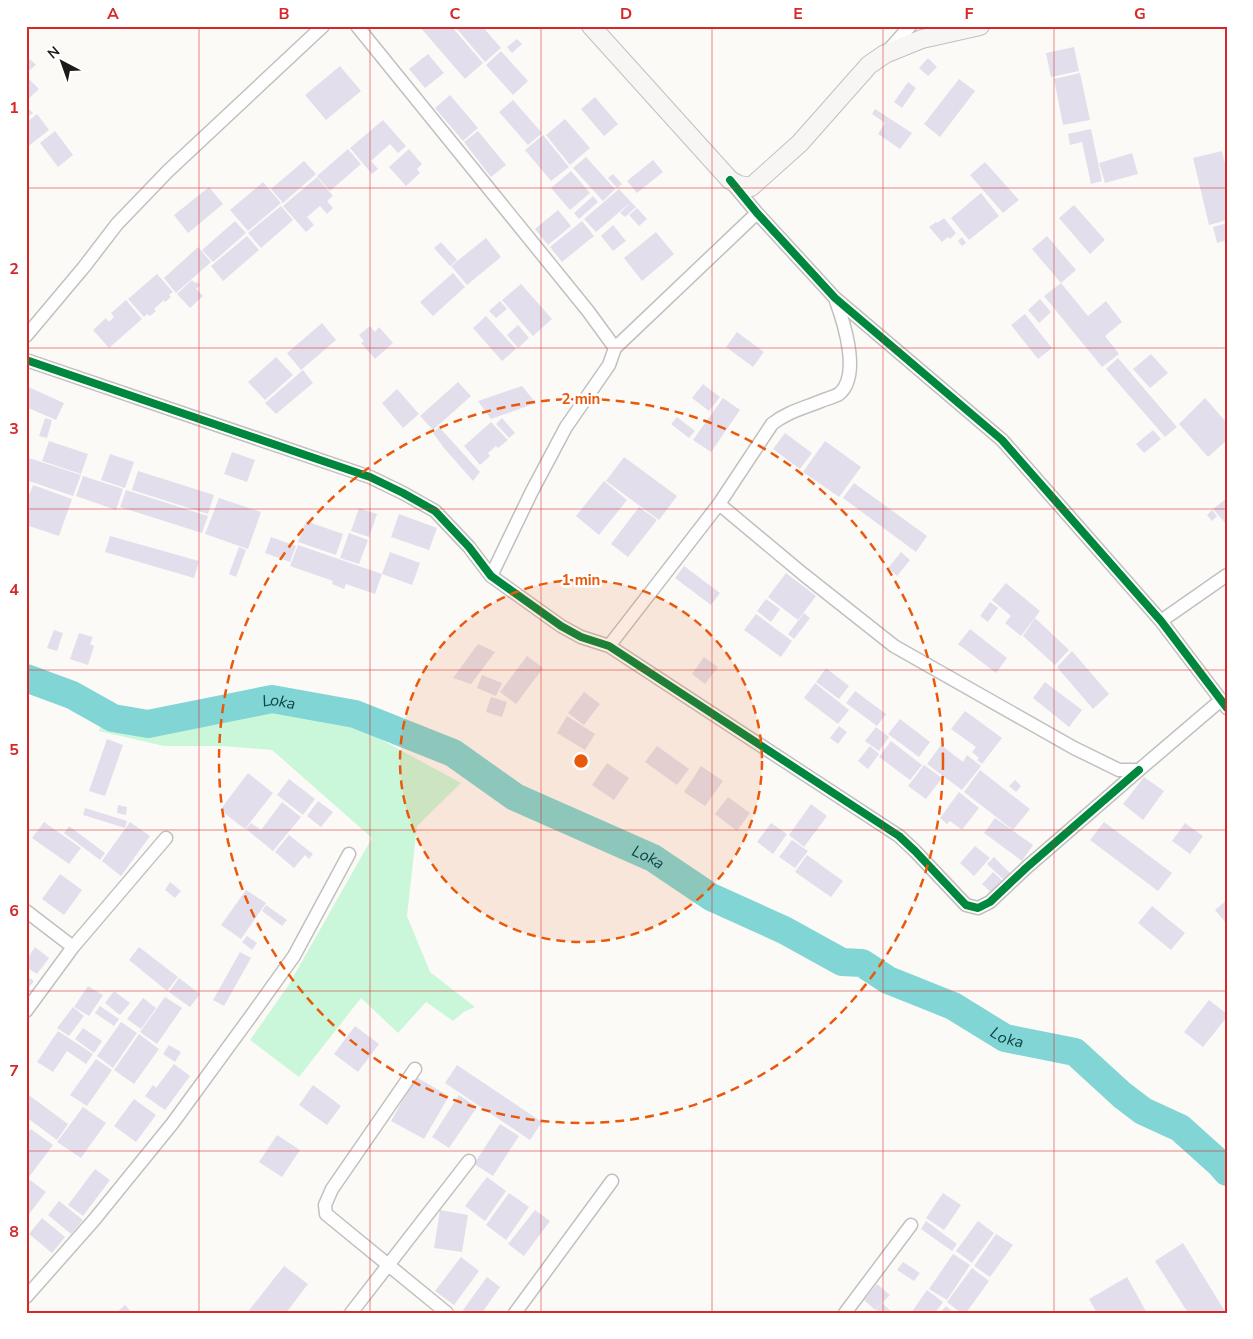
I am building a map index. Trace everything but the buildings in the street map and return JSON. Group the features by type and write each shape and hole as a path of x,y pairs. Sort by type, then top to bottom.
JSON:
{"street":[{"path":"26,336 84,267 117,224 168,171 323,26"},
{"path":"357,26 615,348"},
{"path":"26,360 370,477 403,493 435,511 469,547 491,576 561,626 581,637 609,646 899,836 966,905 978,908 990,902 1026,868 1139,770 1224,704 1162,621 1002,440 835,298 591,26"},
{"path":"886,54 910,26"},
{"path":"730,180 739,185 751,187 800,143 870,65 886,54 922,39 980,26"},
{"path":"491,576 532,491 566,427 609,365 615,348 757,213"},
{"path":"609,646 719,504 772,424 784,415 838,394 846,386 850,365 848,346 842,317 835,298"},
{"path":"719,504 894,646 1074,748 1119,770 1139,770"},
{"path":"1162,621 1227,575"},
{"path":"26,1011 73,948 166,838"},
{"path":"26,1297 94,1220 172,1124 251,1016 294,956 349,854"},
{"path":"26,912 73,948"},
{"path":"415,1069 332,1189 325,1204 326,1214 447,1313"},
{"path":"351,1313 469,1161"},
{"path":"515,1313 612,1181"},
{"path":"845,1313 911,1225"}],"green space":[{"path":"250,701 292,713 358,727 461,783 417,826 407,916 430,972 475,1007 464,1012 453,1021 426,1002 398,1033 361,998 299,1077 250,1040 288,986 372,838 272,750 223,746 164,746 99,731 109,708 134,714"}],"waterway":[{"name":"Loka","path":"26,678 72,695 113,718 148,724 272,699 355,714 453,753 515,797 653,858 711,897 784,930 842,962 862,963 888,980 953,1006 1005,1038 1075,1052 1122,1095 1143,1111 1180,1128 1227,1172"}],"cycle path":[{"path":"730,180 757,213 835,298 1002,440 1161,621 1227,708"},
{"path":"26,360 370,477 435,511 469,547 491,576 561,626 581,637 609,646 899,836 966,905 978,908 990,902 1026,868 1139,770"}]}
